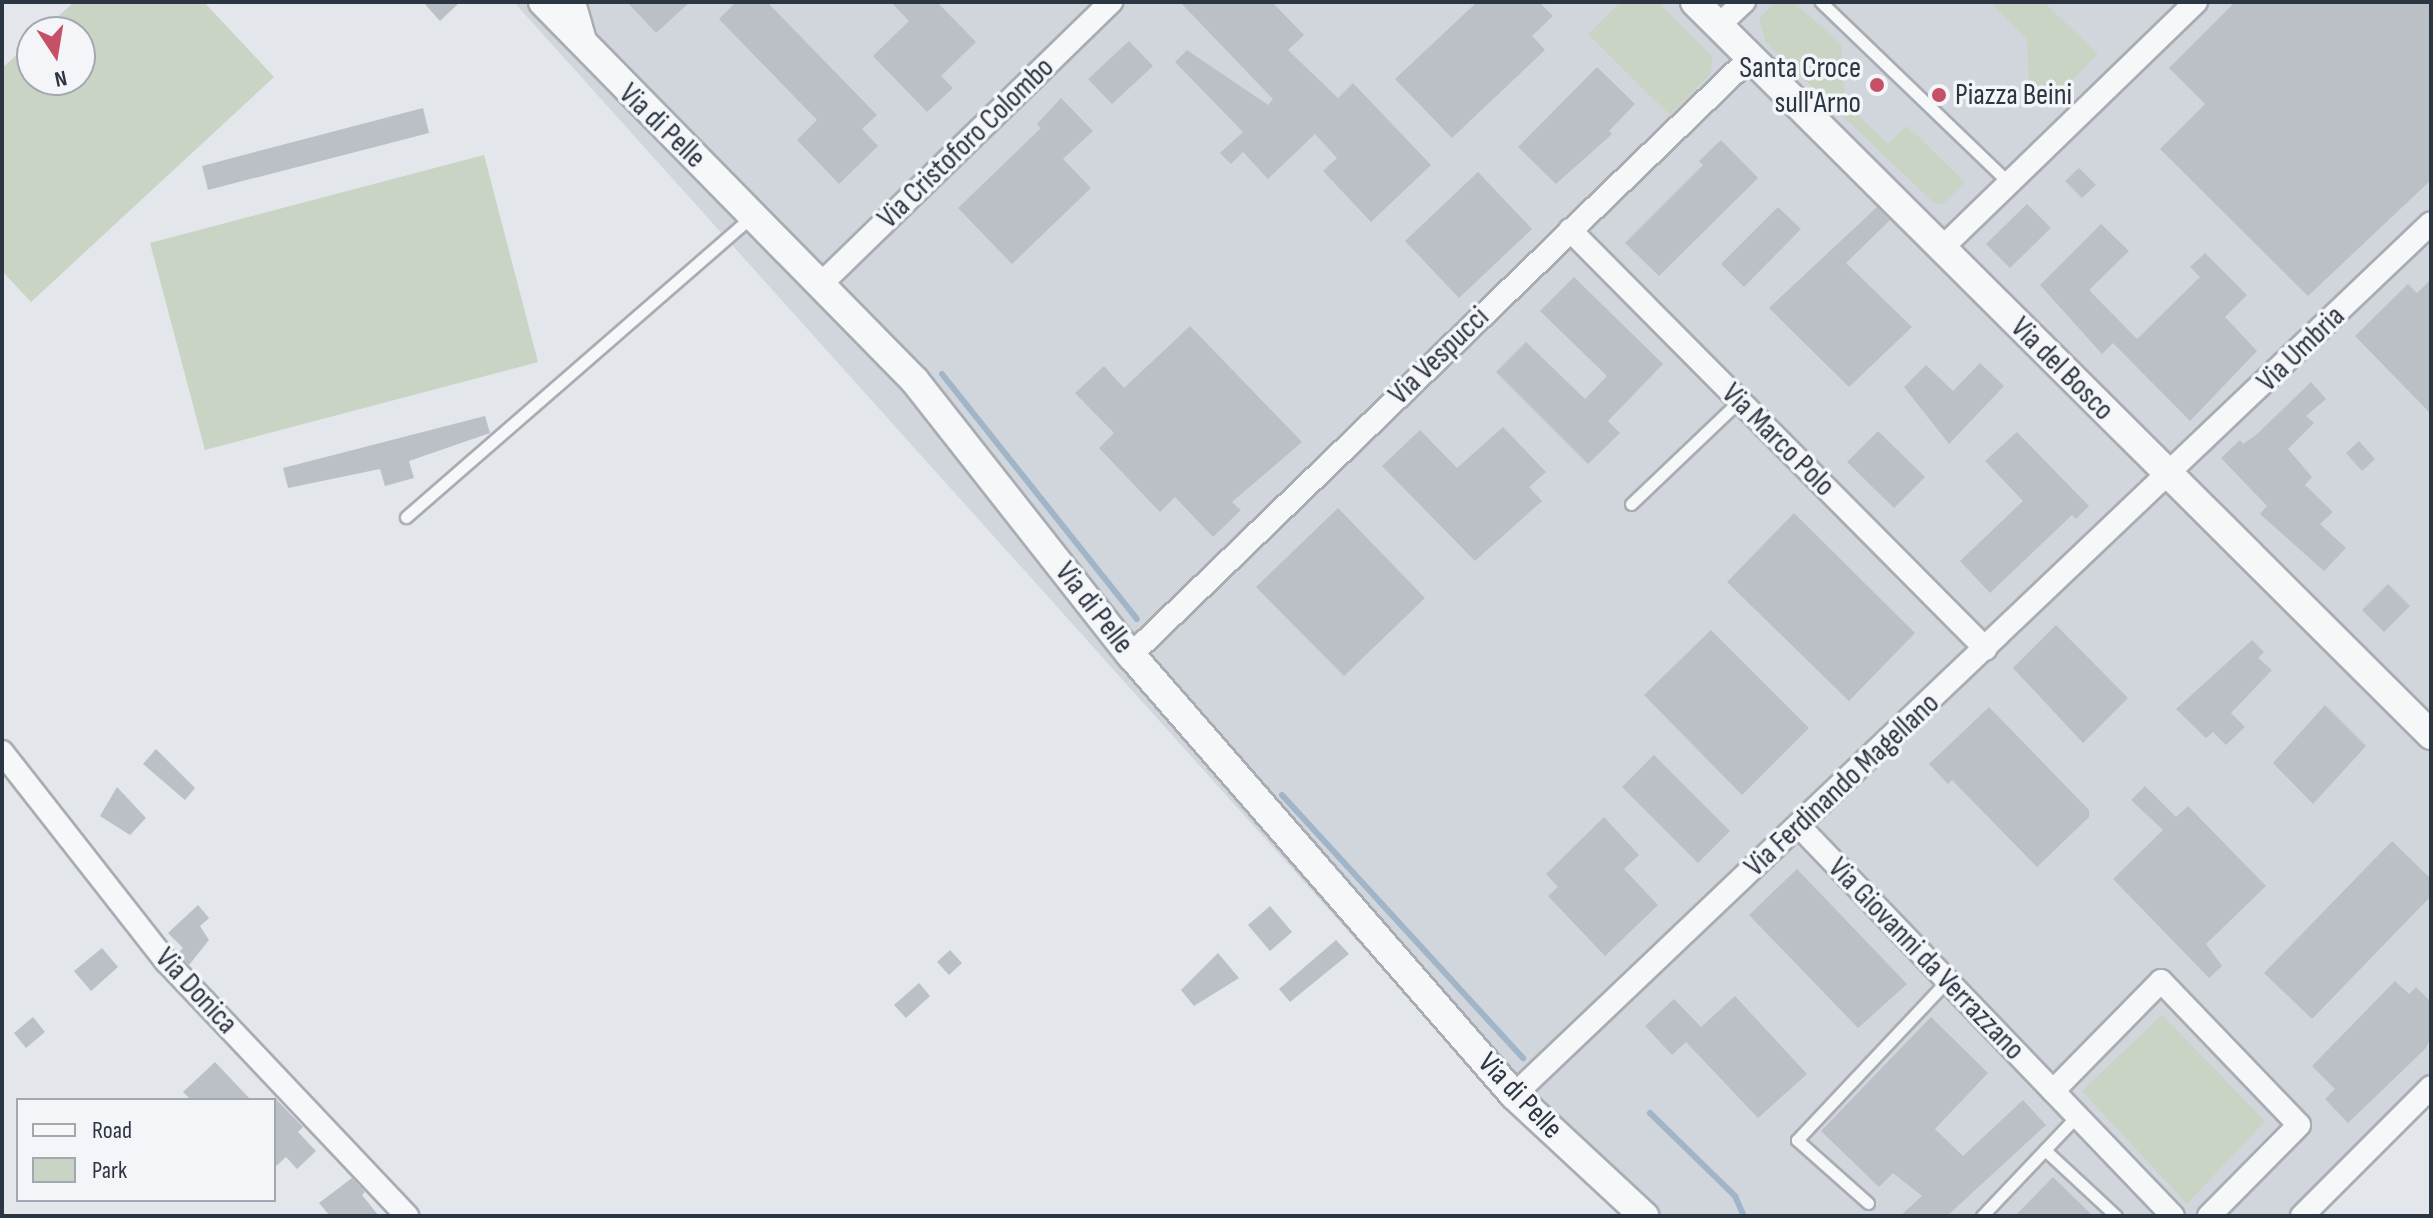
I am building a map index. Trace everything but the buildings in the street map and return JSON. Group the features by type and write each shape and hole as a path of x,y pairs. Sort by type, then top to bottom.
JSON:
{"street":[{"name":"Via di Pelle","path":"543,2 600,66 753,215 915,381 1131,655 1514,1095 1644,1216"},
{"path":"574,2 579,28 600,66"},
{"name":"Via Cristoforo Colombo","path":"821,284 1111,2"},
{"name":"Via del Bosco","path":"1695,2 2431,735"},
{"path":"1719,25 1744,2"},
{"path":"1941,249 2196,2"},
{"name":"Via Vespucci","path":"1131,655 1749,59"},
{"name":"Via Umbria","path":"2170,476 2431,223"},
{"name":"Via Marco Polo","path":"1570,230 1986,649"},
{"name":"Via Ferdinando Magellano","path":"1514,1095 2170,476"},
{"name":"Via Donica","path":"2,752 166,961 407,1216"},
{"name":"Via Giovanni da Verrazzano","path":"1799,826 2173,1216"},
{"path":"2053,1091 2161,981 2299,1125 2209,1216"},
{"path":"2302,1216 2431,1087"}],"lane":[{"path":"1821,2 2010,184"},
{"path":"406,517 753,215"},
{"path":"1631,504 1739,401"},
{"path":"1868,1203 1797,1140 1947,981"},
{"path":"1982,1216 2077,1116"},
{"path":"2045,1150 2116,1216"}],"shaded area":[{"path":"514,2 2431,2 2431,1102 2321,1216 1627,1216 1508,1109"}],"green space":[{"path":"74,2 204,2 274,77 31,302 2,271 2,68 16,55 16,96 96,96 96,16 59,16"},
{"path":"1621,2 1658,2 1712,56 1711,74 1670,115 1588,34"},
{"path":"1776,2 1793,2 1841,44 1845,103 1888,144 1907,126 1965,182 1943,204 1934,203 1766,43 1759,18"},
{"path":"1990,2 2044,2 2098,54 2047,106 2029,90 2027,39"},
{"path":"484,155 538,362 205,450 150,243"},
{"path":"2162,1015 2265,1121 2187,1204 2082,1091"}],"waterway":[{"path":"942,374 1137,619"},
{"path":"1282,795 1523,1058"},
{"path":"1650,1113 1735,1196 1744,1216"}],"place":[{"name":"Santa Croce sull'Arno","path":"1877,85"},
{"name":"Piazza Beini","path":"1939,95"}]}
